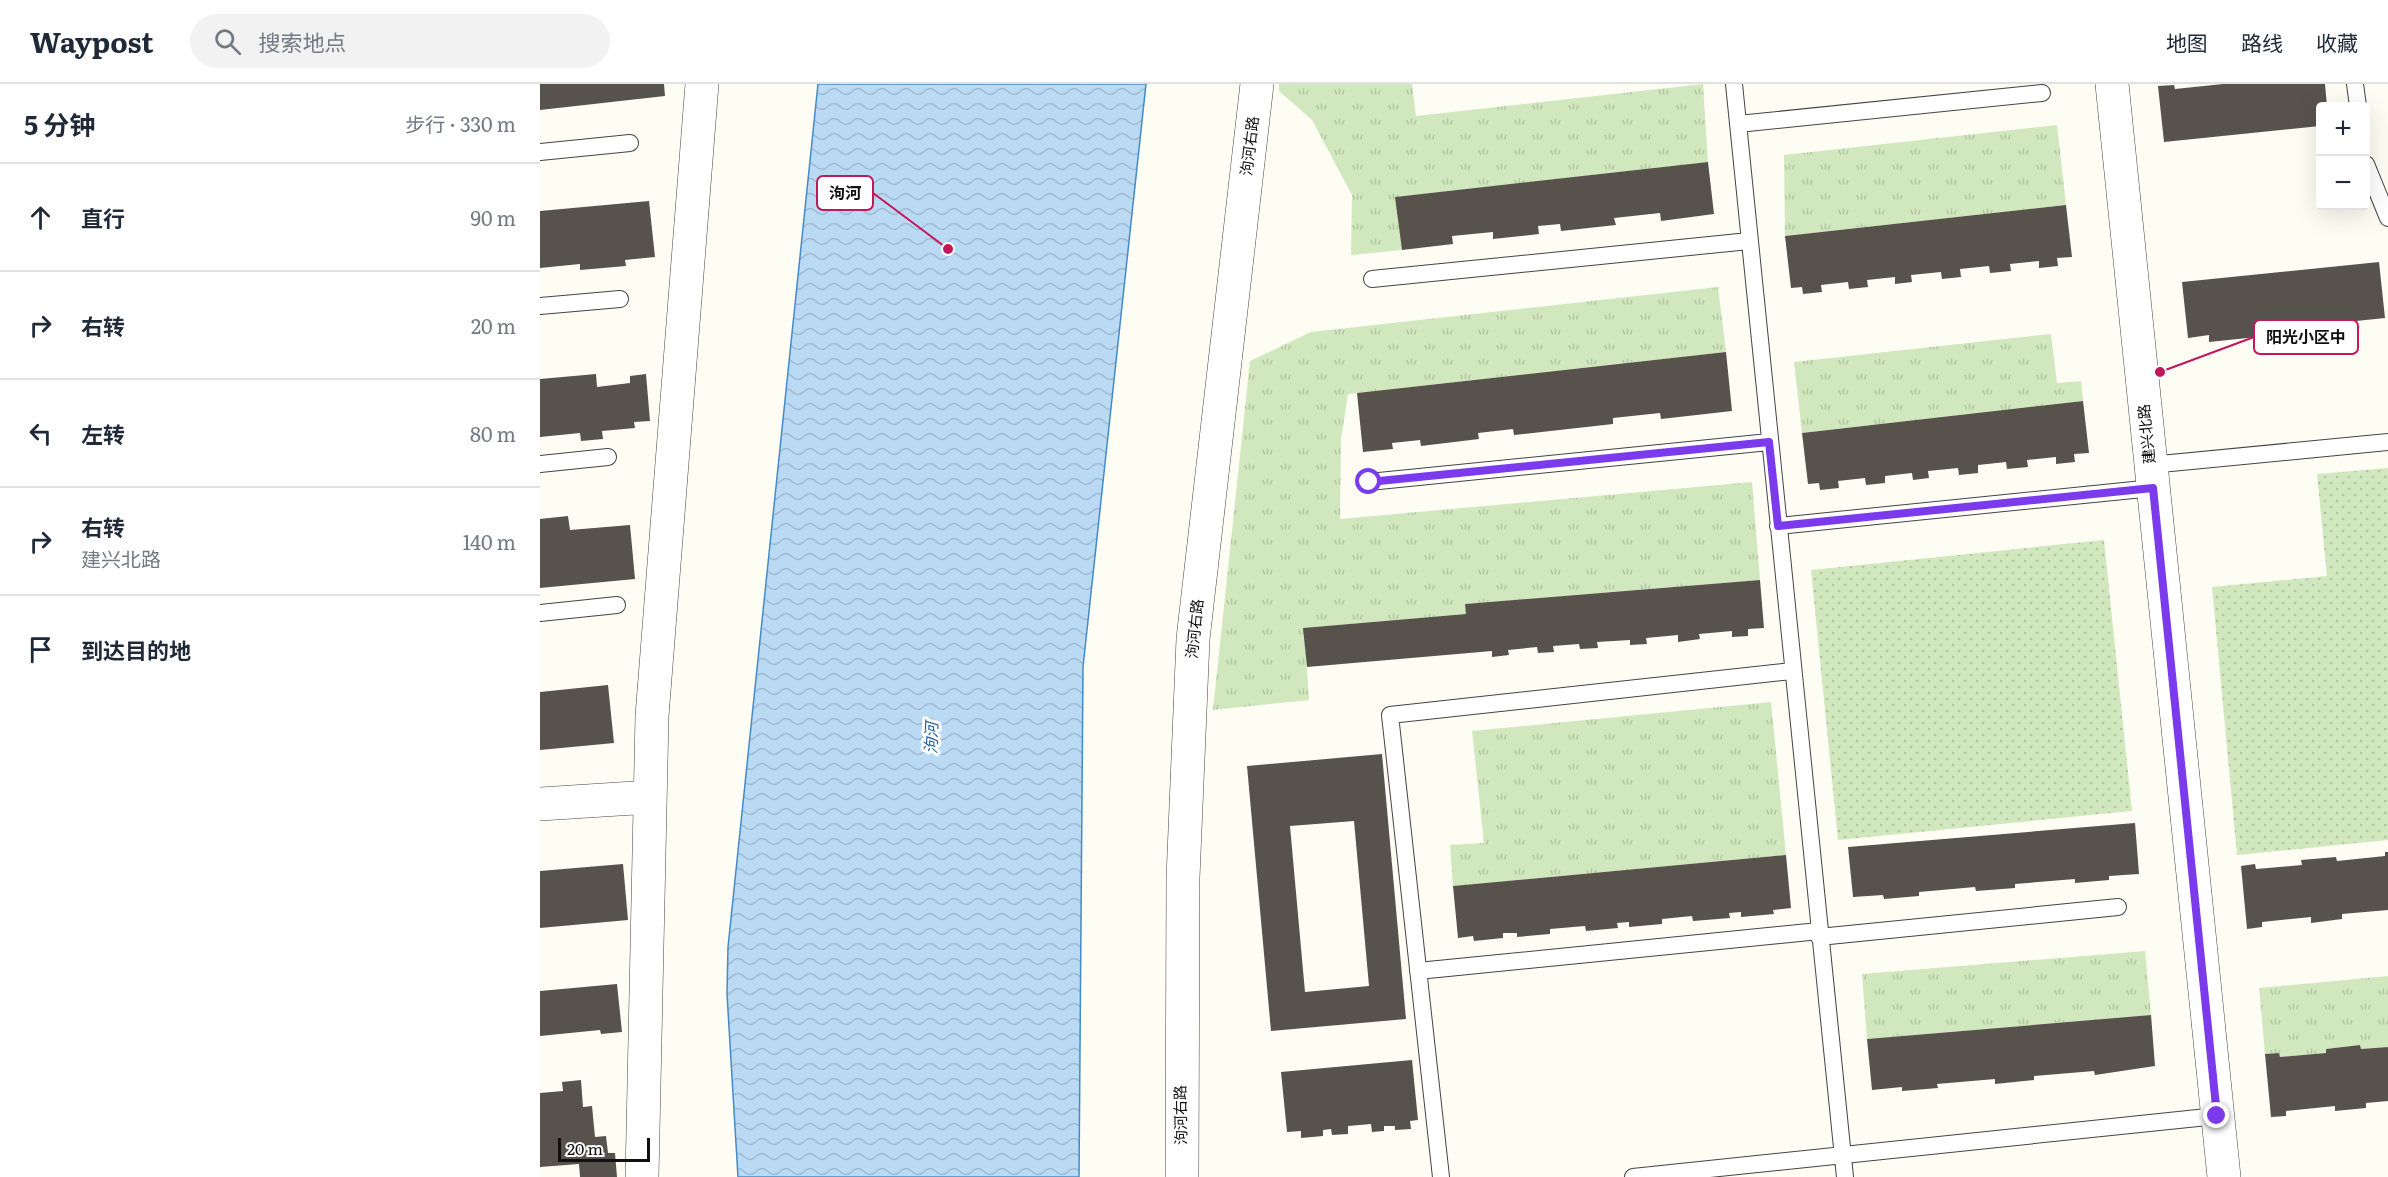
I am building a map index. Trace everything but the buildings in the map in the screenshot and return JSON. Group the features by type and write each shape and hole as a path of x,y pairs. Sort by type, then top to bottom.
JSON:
{"street":[{"path":"642,1177 652,716 702,84"},
{"name":"泃河右路","path":"1182,1177 1183,878 1193,639 1257,84"},
{"name":"建兴北路","path":"2112,84 2224,1177"},
{"path":"540,804 650,797"}],"lane":[{"path":"1734,84 1845,1177"},
{"path":"2355,84 2357,102"},
{"path":"1738,124 2042,93"},
{"path":"540,152 630,143"},
{"path":"2370,174 2388,218"},
{"path":"1372,279 1749,241"},
{"path":"540,306 620,299"},
{"path":"1369,482 1769,442"},
{"path":"1778,526 2152,477 2388,442"},
{"path":"540,464 608,457"},
{"path":"540,613 616,605"},
{"path":"1441,1177 1390,716 1792,671"},
{"path":"1418,971 2118,908"},
{"path":"1633,1177 2217,1116"}],"green space":[{"path":"1279,84 1412,84 1416,116 1703,84 1708,162 1396,197 1402,250 1351,255 1352,195 1312,120 1279,91"},
{"path":"2057,125 2066,205 1785,236 1784,155"},
{"path":"1718,287 1726,352 1348,394 1341,439 1340,519 1752,482 1760,580 1466,604 1466,614 1304,628 1309,700 1213,710 1250,361 1311,332"},
{"path":"2051,334 2057,383 2081,381 2083,401 1802,433 1794,362"},
{"path":"2388,468 2388,840 2237,855 2212,587 2327,576 2317,474"},
{"path":"2104,540 2132,811 1838,840 1811,570"},
{"path":"1771,702 1786,855 1453,886 1450,845 1484,843 1472,731"},
{"path":"2145,951 2151,1015 1867,1039 1862,974"},
{"path":"2388,976 2388,1047 2361,1049 2360,1045 2326,1049 2326,1053 2280,1057 2279,1053 2265,1054 2259,988"}],"water":[{"path":"818,84 1146,84 1083,667 1079,1177 738,1177 727,994 728,947"}],"place":[{"name":"泃河","path":"948,249"},
{"name":"阳光小区中","path":"2160,372"}],"route":[{"path":"1369,482 1769,442 1778,526 2153,488 2217,1116"}]}
